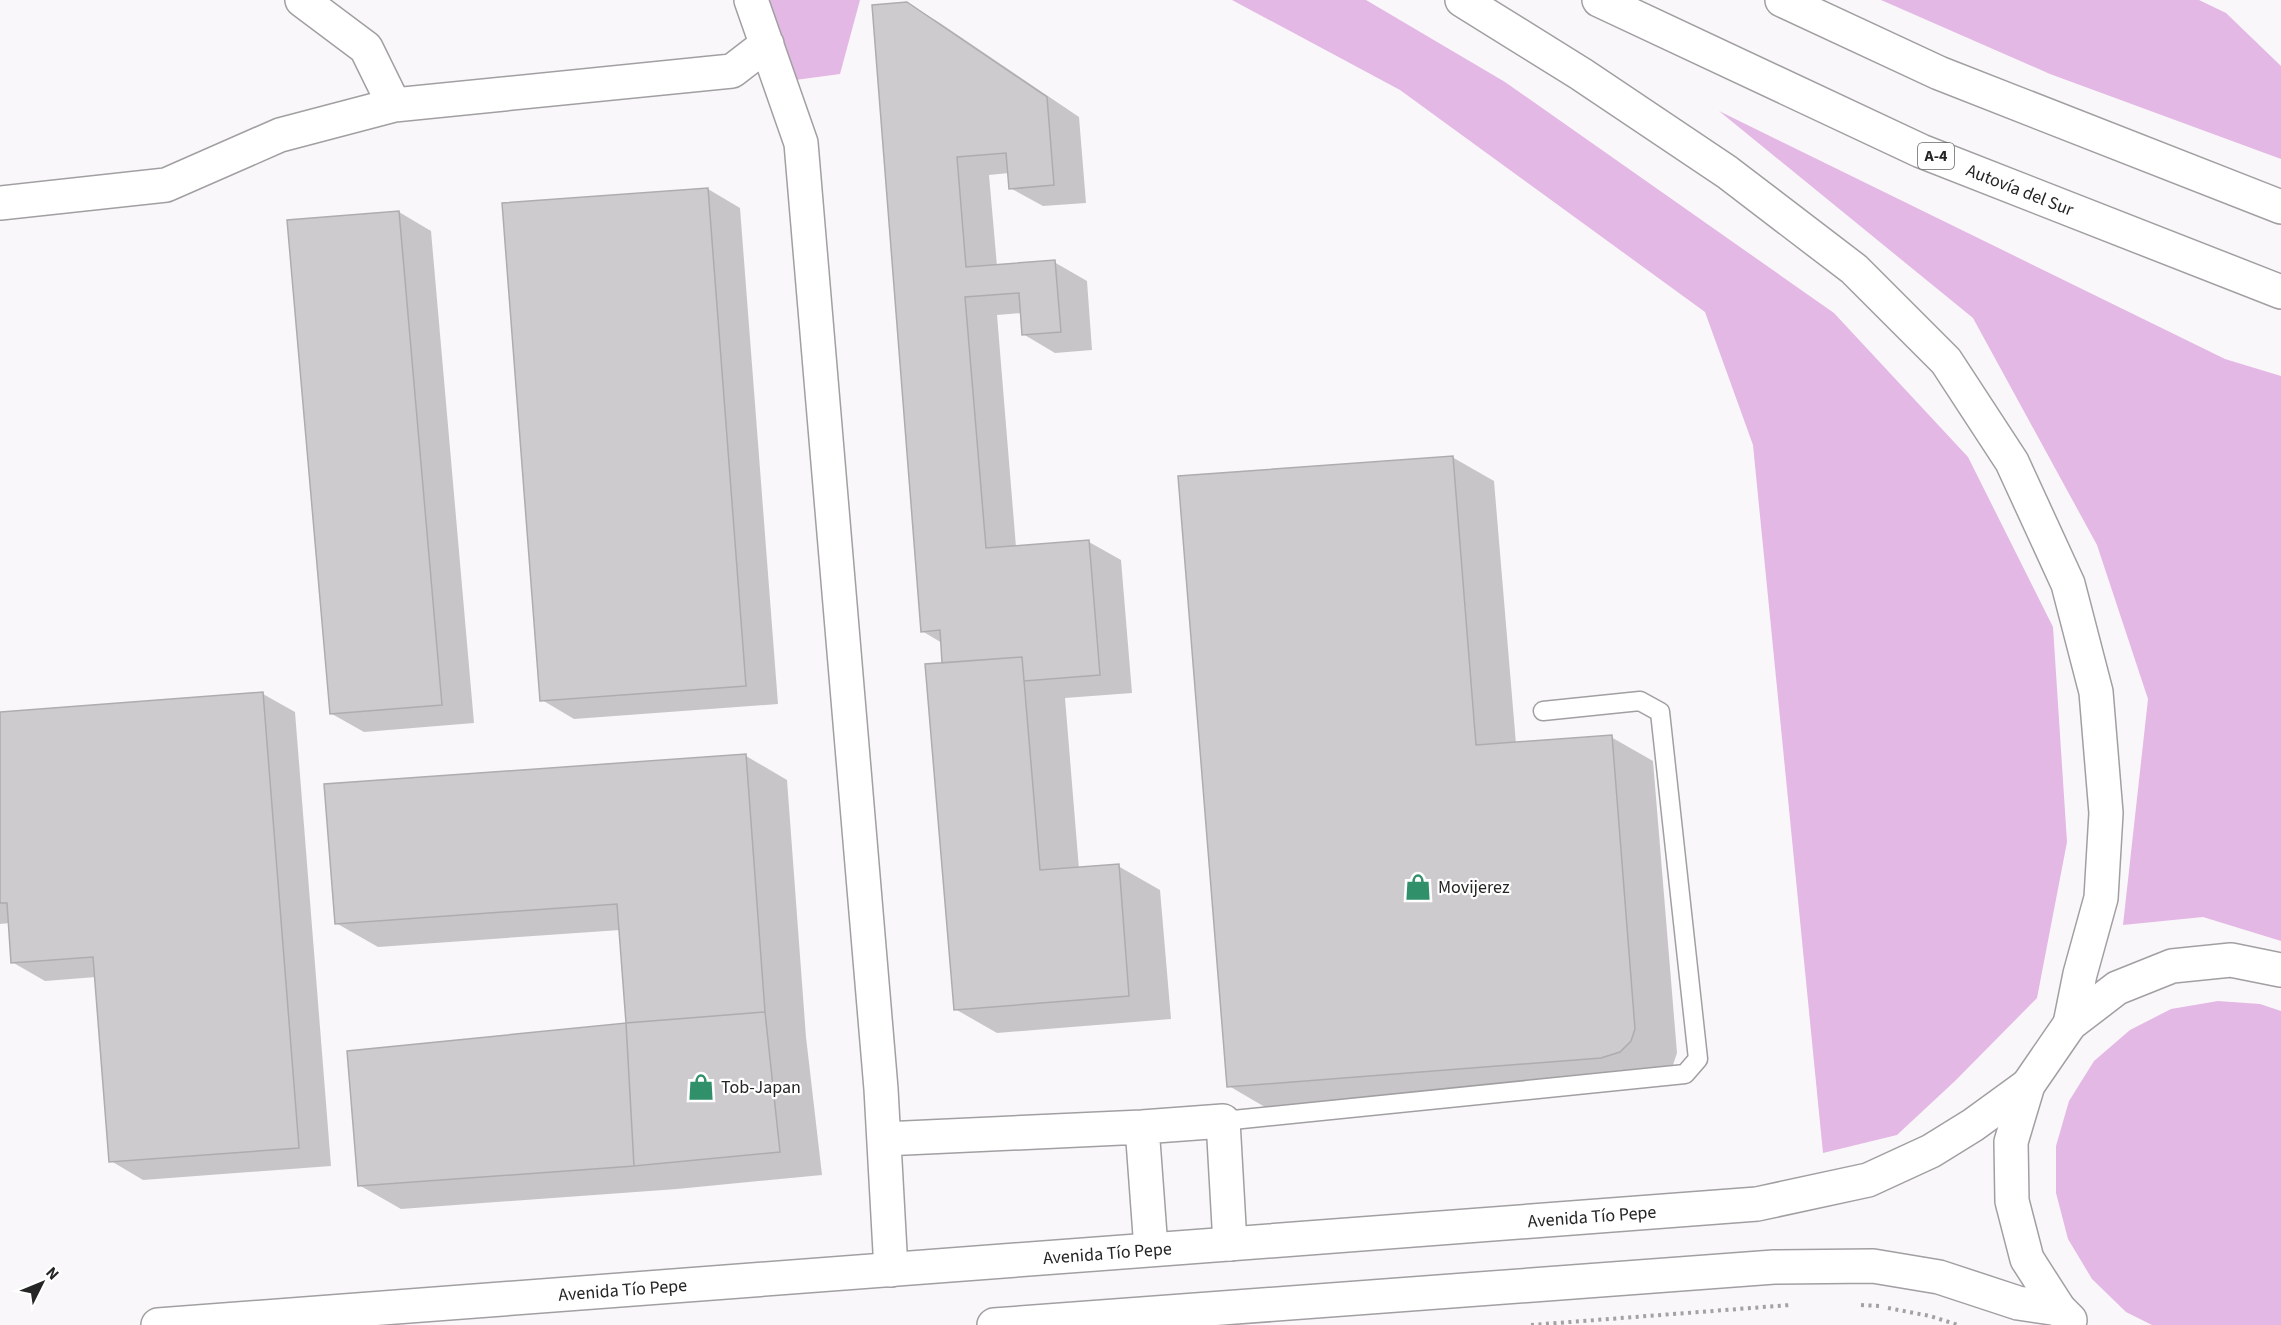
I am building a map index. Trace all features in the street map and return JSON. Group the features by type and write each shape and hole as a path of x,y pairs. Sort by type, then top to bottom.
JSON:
{"main road":[{"path":"303,0 366,48 394,105"},
{"path":"751,0 801,142 884,1139 891,1270"},
{"path":"1462,0 1581,74 1727,172 1854,269 1946,361 2012,462 2068,584 2096,692 2106,813 2101,898 2080,974 2070,1024"},
{"name":"Autovía del Sur","path":"1599,0 1921,151 2281,292"},
{"path":"1782,0 1939,73 2281,207"},
{"path":"0,203 166,185 280,135 394,105 732,71 767,44"},
{"path":"2067,1317 2027,1259 2012,1201 2012,1142 2028,1084 2070,1024 2117,988 2172,966 2231,960 2281,970"},
{"name":"Avenida Tío Pepe","path":"158,1325 1757,1204 1868,1180 1931,1151 1973,1125 2028,1084"},
{"path":"884,1139 1223,1121 1230,1244"},
{"path":"1142,1127 1151,1249"},
{"path":"994,1325 1774,1267 1874,1266 1939,1277 2018,1304 2067,1317"}],"lane":[{"path":"1223,1121 1685,1074 1698,1059 1660,712 1640,701 1543,711"}],"path":[{"path":"1856,1304 1890,1308 1958,1325"},
{"path":"1531,1325 1798,1305"}],"shaded area":[{"path":"745,0 860,0 840,74 773,83"},
{"path":"1232,0 1366,0 1505,82 1834,313 1968,457 2053,627 2067,842 2037,998 1955,1081 1897,1135 1823,1153 1753,445 1705,312 1400,90"},
{"path":"1881,0 2199,0 2226,13 2281,66 2281,159 2050,74"},
{"path":"1719,111 2225,359 2281,376 2281,941 2203,917 2123,925 2148,699 2097,545 1973,318"},
{"path":"2218,1001 2260,1004 2281,1011 2281,1325 2152,1325 2126,1312 2092,1279 2068,1239 2056,1193 2056,1146 2069,1101 2094,1061 2130,1030 2171,1009"}],"building":[{"path":"907,2 1047,97 1054,185 1009,189 1006,153 957,157 966,267 1055,260 1061,332 1022,335 1019,293 965,297 986,548 1089,540 1100,675 1024,681 1022,657 942,663 940,630 921,632 872,5"},
{"path":"708,188 746,686 540,701 502,203"},
{"path":"399,211 442,705 330,714 287,220"},
{"name":"Movijerez","path":"1453,456 1476,745 1612,735 1635,1029 1631,1041 1620,1052 1601,1058 1227,1087 1178,476"},
{"path":"1022,657 1040,870 1119,864 1129,996 954,1010 925,664"},
{"path":"263,692 299,1148 109,1162 93,957 11,963 7,903 0,903 0,712"},
{"path":"746,754 765,1012 626,1023 617,904 335,924 324,784"},
{"name":"Tob-Japan","path":"765,1012 780,1152 634,1166 626,1023"},
{"path":"626,1023 634,1166 358,1186 347,1051"}],"place":[{"name":"Movijerez","path":"1418,887"},
{"name":"Tob-Japan","path":"701,1087"}]}
